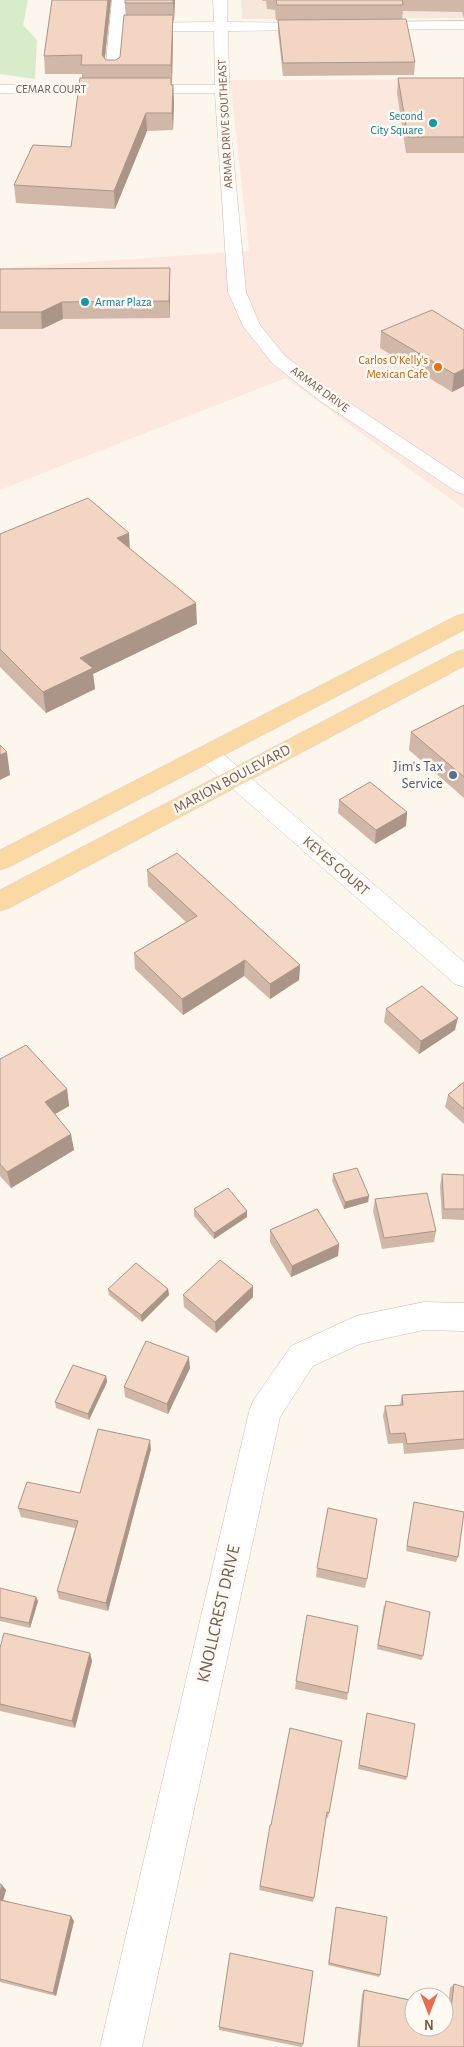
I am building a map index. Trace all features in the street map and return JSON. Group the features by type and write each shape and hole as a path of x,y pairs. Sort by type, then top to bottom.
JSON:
{"main road":[{"path":"0,861 464,621"},
{"name":"MARION BOULEVARD","path":"0,900 464,657"}],"street":[{"path":"112,74 119,0"},
{"name":"ARMAR DRIVE SOUTHEAST","path":"220,0 222,121 233,248"},
{"path":"354,26 464,25"},
{"path":"117,27 327,26"},
{"name":"CEMAR COURT","path":"0,89 222,89"},
{"name":"ARMAR DRIVE","path":"233,248 237,292 252,326 279,360 326,396 464,488"},
{"name":"KEYES COURT","path":"208,754 233,778 464,978"},
{"name":"KNOLLCREST DRIVE","path":"121,2047 265,1412 302,1356 356,1330 424,1316 464,1317"}],"shaded area":[{"path":"241,0 464,0 464,18 242,19"},
{"path":"464,79 464,509 286,378 0,490 0,268 249,251 230,80"}],"green space":[{"path":"0,0 28,0 23,25 37,40 35,79 0,74"}],"building":[{"path":"52,0 108,0 102,55 106,60 116,60 120,57 124,15 173,15 171,65 81,65 82,55 44,56"},
{"path":"125,0 173,0 173,3 125,3"},
{"path":"276,0 402,0 403,5 277,5"},
{"path":"406,19 415,62 283,63 278,20"},
{"path":"80,78 171,78 171,85 173,85 172,113 146,113 114,191 14,185 33,145 71,147"},
{"name":"Second City Square","path":"398,78 464,78 464,137 408,137"},
{"path":"170,268 169,301 62,302 41,312 0,312 0,269"},
{"path":"432,310 464,330 464,369 454,374 381,331"},
{"path":"88,498 129,533 117,538 196,603 80,658 93,668 43,692 0,649 0,534"},
{"path":"464,705 464,777 411,732"},
{"path":"0,745 7,752 0,755"},
{"path":"370,782 407,812 376,830 339,800"},
{"path":"177,853 300,965 270,984 245,960 182,999 134,953 197,916 147,870"},
{"path":"422,986 458,1018 421,1041 386,1009"},
{"path":"26,1045 67,1089 45,1102 71,1134 7,1172 0,1164 0,1059"},
{"path":"464,1082 464,1109 448,1095"},
{"path":"357,1168 369,1196 345,1202 333,1174"},
{"path":"442,1174 464,1175 464,1209 444,1209"},
{"path":"228,1188 247,1211 214,1233 194,1209"},
{"path":"427,1193 436,1231 384,1238 375,1199"},
{"path":"317,1209 339,1244 292,1266 270,1230"},
{"path":"220,1260 253,1286 215,1322 183,1295"},
{"path":"136,1263 168,1289 141,1315 108,1289"},
{"path":"146,1341 189,1357 167,1404 124,1387"},
{"path":"73,1365 106,1376 88,1414 55,1402"},
{"path":"464,1391 464,1439 407,1444 405,1433 390,1434 385,1406 403,1405 402,1395"},
{"path":"98,1429 150,1440 106,1603 57,1591 78,1521 18,1508 27,1482 80,1493"},
{"path":"414,1502 464,1512 458,1557 407,1546"},
{"path":"328,1508 377,1519 367,1579 317,1568"},
{"path":"0,1588 36,1597 29,1623 0,1617"},
{"path":"386,1601 430,1612 423,1656 378,1645"},
{"path":"307,1615 358,1626 348,1693 296,1681"},
{"path":"4,1633 90,1653 72,1721 0,1704 0,1648"},
{"path":"367,1713 415,1724 407,1777 359,1765"},
{"path":"290,1728 342,1741 329,1813 327,1812 314,1898 260,1886 270,1825"},
{"path":"0,1900 71,1916 53,1993 0,1979"},
{"path":"336,1907 387,1917 380,1975 329,1963"},
{"path":"230,1953 313,1971 303,2044 219,2027"},
{"path":"454,1984 464,1987 464,2047 359,2047 364,1990 404,1999 404,2037 454,2037"}],"place":[{"name":"Second City Square","path":"433,123"},
{"name":"Armar Plaza","path":"85,302"},
{"name":"Carlos O'Kelly's Mexican Cafe","path":"438,367"},
{"name":"Jim's Tax Service","path":"453,775"}]}
